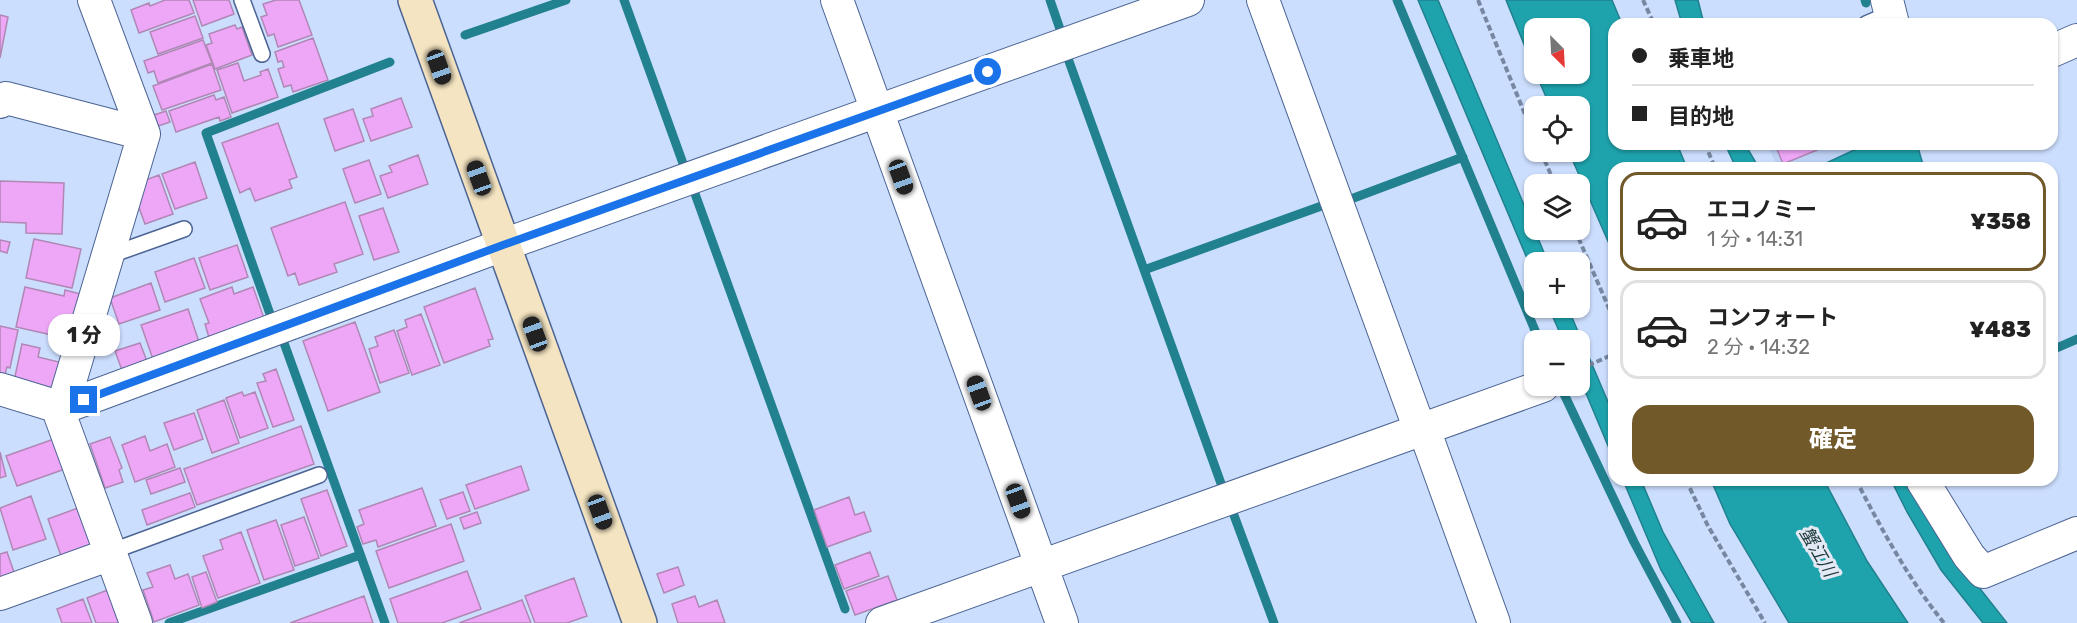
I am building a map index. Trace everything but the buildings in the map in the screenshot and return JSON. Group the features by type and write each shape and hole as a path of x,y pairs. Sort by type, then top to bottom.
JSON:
{"street":[{"path":"94,0 144,134 60,415 136,623"},
{"path":"415,0 640,623"},
{"path":"837,0 1062,623"},
{"path":"0,389 62,408 503,245 1188,0"},
{"path":"1263,0 1494,623"},
{"path":"2058,48 2077,40"},
{"path":"0,102 6,99 144,134"},
{"path":"882,623 1524,393"},
{"path":"1926,486 1969,556 1983,572 2077,533"},
{"path":"0,594 110,553"}],"lane":[{"path":"242,0 262,54"},
{"path":"108,256 184,229"},
{"path":"110,553 319,475"}],"path":[{"path":"1478,0 1524,112"},
{"path":"1643,0 1651,18"},
{"path":"1579,240 1608,306"},
{"path":"1590,365 1608,357"},
{"path":"1689,486 1708,526 1765,623"},
{"path":"1859,486 1885,536 1931,608 1944,623"}],"shaded area":[{"path":"1770,150 1854,150 1828,162 1775,162"}],"water":[{"path":"1418,0 1438,0 1524,205 1524,240 1539,240 1544,252 1524,252"},
{"path":"1506,0 1612,0 1620,18 1608,18 1608,150 1680,150 1684,162 1608,162 1608,241 1590,200 1590,174 1579,174 1573,162 1590,162 1590,96 1546,96 1540,84 1590,84 1590,18 1524,18 1524,44"},
{"path":"1675,0 1698,0 1702,18 1680,18"},
{"path":"1728,150 1748,150 1756,162 1733,162"},
{"path":"1854,150 1919,150 1922,162 1828,162"},
{"path":"1553,318 1572,318 1577,330 1559,330"},
{"path":"1590,360 1608,402 1608,446 1587,396 1590,396"},
{"path":"1626,486 1644,486 1663,532 1714,623 1692,623 1661,570"},
{"name":"蟹江川","path":"1714,486 1827,486 1867,561 1908,623 1789,623 1730,524"},
{"path":"1894,486 1916,486 1974,581 2007,623 1983,623 1941,570"}],"waterway":[{"path":"465,35 566,0"},
{"path":"624,0 685,169"},
{"path":"1050,0 1062,35"},
{"path":"1397,0 1535,330"},
{"path":"1066,53 1223,489"},
{"path":"270,314 206,133 390,62"},
{"path":"1343,202 1463,157"},
{"path":"694,191 845,609"},
{"path":"1144,270 1327,204"},
{"path":"2058,347 2077,339"},
{"path":"284,343 385,623"},
{"path":"1565,396 1634,542 1677,623"},
{"path":"1232,510 1274,623"},
{"path":"169,623 360,555"}],"route":[{"path":"84,400 503,245 988,72"}]}
